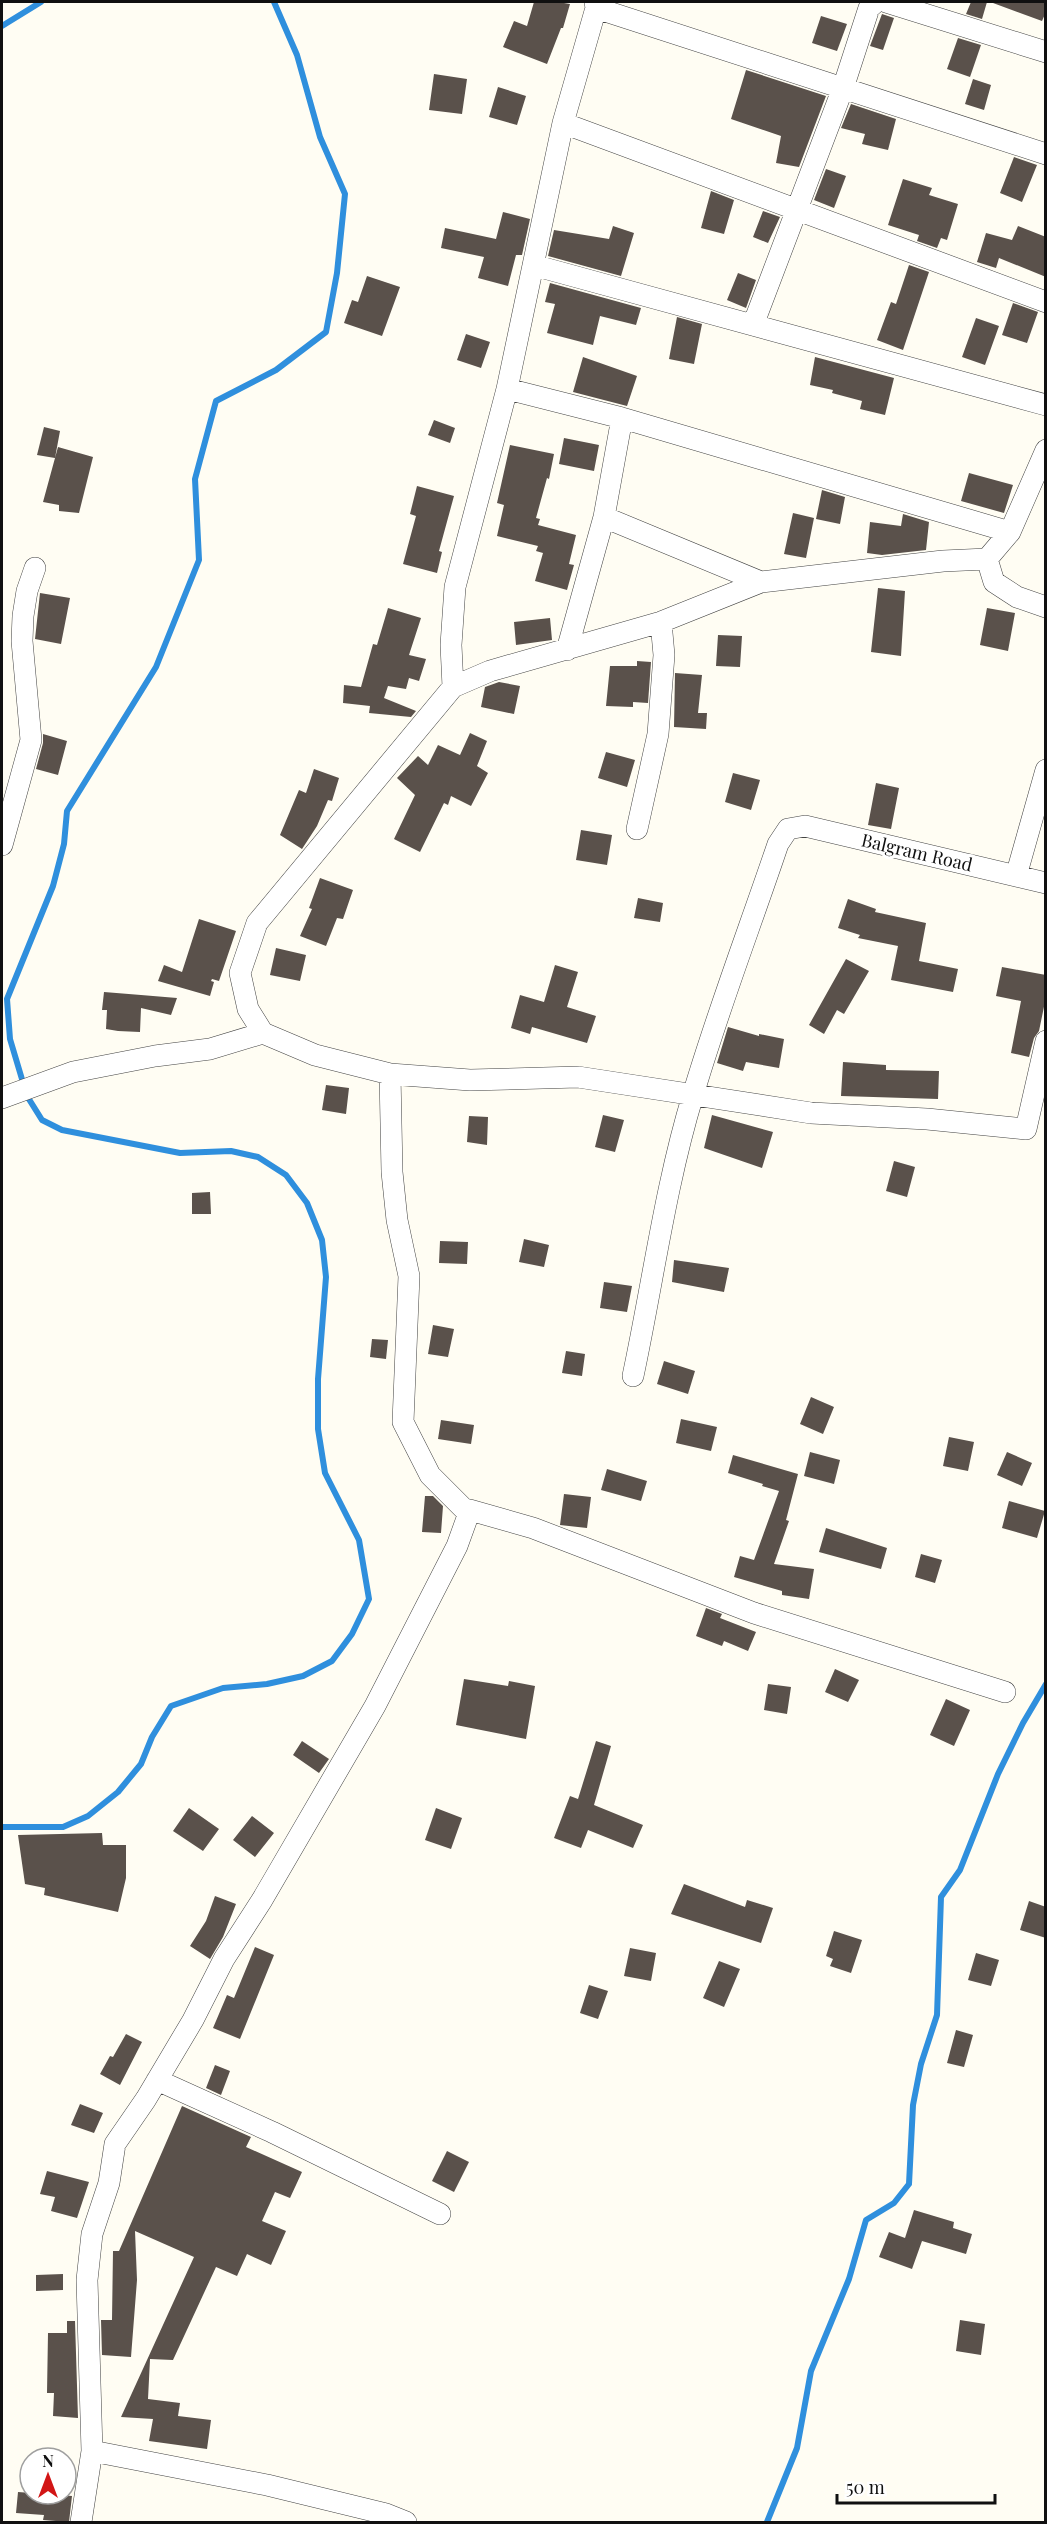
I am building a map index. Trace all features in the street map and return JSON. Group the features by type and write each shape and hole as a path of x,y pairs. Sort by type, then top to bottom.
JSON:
{"street":[{"path":"753,325 843,88 869,8 876,2"},
{"path":"886,2 1046,51"},
{"path":"453,687 451,645 455,587 507,389 563,123 595,5 1046,154"},
{"path":"563,123 1046,302"},
{"path":"533,265 1046,405"},
{"path":"507,389 622,418 1010,532"},
{"path":"567,650 604,517 622,418"},
{"path":"1046,450 1010,532 987,559 943,561 761,582 661,622 490,670 453,687 257,923 240,973 249,1009 263,1033 315,1054 390,1074 471,1080 578,1077 811,1113 927,1119 1036,1130 1046,1041"},
{"path":"604,517 761,582"},
{"path":"987,559 994,582 1017,597 1046,606"},
{"path":"2,845 31,740 30,714 22,666 22,641 27,591 35,568"},
{"path":"637,829 658,734 664,655 661,622"},
{"path":"1016,876 1046,770"},
{"name":"Balgram Road","path":"693,1094 778,844 788,829 805,826 1046,883"},
{"path":"2,1098 73,1072 155,1056 210,1049 263,1033"},
{"path":"390,1074 392,1173 397,1220 409,1276 403,1422 430,1474 468,1513"},
{"path":"633,1376 664,1204 693,1094"},
{"path":"81,2523 92,2451 87,2280 92,2234 110,2183 115,2144 193,2020 224,1959 262,1900 375,1706 457,1546 470,1510 533,1528 754,1613 1005,1692"},
{"path":"157,2080 272,2132 440,2214"},
{"path":"92,2451 267,2485 386,2514 406,2523"}],"building":[{"path":"534,2 570,4 563,28 561,28 547,64 503,47 514,21 527,26"},
{"path":"971,2 987,2 982,19 966,14"},
{"path":"994,2 1046,2 1046,12 1042,21"},
{"path":"882,14 894,18 883,50 870,46"},
{"path":"821,16 847,24 837,51 812,43"},
{"path":"958,38 981,45 970,77 947,69"},
{"path":"746,70 826,96 799,167 776,163 781,136 731,119"},
{"path":"434,74 467,79 462,114 429,110"},
{"path":"973,79 991,85 984,110 965,104"},
{"path":"498,87 526,96 517,125 489,117"},
{"path":"851,104 896,119 888,150 862,144 865,134 841,128"},
{"path":"1014,157 1037,165 1022,202 1000,193"},
{"path":"826,169 846,176 834,208 814,200"},
{"path":"903,179 932,188 929,195 958,204 947,240 941,238 937,248 917,241 919,235 888,225"},
{"path":"711,191 734,200 724,234 701,228"},
{"path":"763,211 780,217 768,243 753,237"},
{"path":"503,212 530,219 522,255 516,255 508,286 478,278 484,257 441,248 445,228 496,239"},
{"path":"613,226 634,233 621,276 548,256 554,230 609,239"},
{"path":"1018,226 1046,237 1046,277 999,258 996,268 977,262 986,233 1012,240"},
{"path":"909,265 929,272 903,350 877,340 891,302 896,304"},
{"path":"738,273 756,280 746,308 727,300"},
{"path":"367,276 400,287 382,336 344,323 352,300 358,302"},
{"path":"550,283 641,308 636,325 600,316 593,345 547,333 555,304 545,302"},
{"path":"1013,303 1038,312 1027,343 1002,335"},
{"path":"677,317 702,324 694,364 669,359"},
{"path":"976,318 999,326 985,365 962,357"},
{"path":"466,334 490,342 481,368 457,360"},
{"path":"583,357 637,376 627,406 573,392"},
{"path":"815,357 894,378 885,415 860,409 862,401 832,393 833,390 810,385"},
{"path":"434,420 455,428 450,443 428,435"},
{"path":"44,427 60,431 55,458 37,455"},
{"path":"564,438 599,445 594,471 559,464"},
{"path":"510,445 554,454 549,479 547,478 536,518 540,519 538,525 576,535 569,564 574,565 567,590 535,581 543,553 536,551 538,546 497,536 504,505 497,503"},
{"path":"58,447 93,457 79,513 59,511 59,505 43,502"},
{"path":"969,473 1013,485 1004,513 961,501"},
{"path":"417,486 454,496 439,551 442,552 437,573 403,564 416,516 410,514"},
{"path":"822,490 845,497 840,524 816,519"},
{"path":"793,513 814,518 806,558 784,554"},
{"path":"903,514 929,522 926,550 882,555 867,553 870,522 901,526"},
{"path":"878,588 905,591 901,656 871,652"},
{"path":"40,593 70,598 61,644 35,639"},
{"path":"388,608 421,618 409,655 426,659 419,681 409,678 406,689 388,686 384,698 416,711 411,717 369,713 370,706 343,703 344,685 361,687 373,644 377,645"},
{"path":"987,608 1015,613 1008,651 980,645"},
{"path":"550,618 552,640 516,645 514,622"},
{"path":"718,635 742,636 740,667 716,666"},
{"path":"637,661 651,662 648,703 633,702 633,707 606,706 610,666 637,666"},
{"path":"675,673 702,675 698,713 707,713 706,729 674,727"},
{"path":"499,682 520,686 514,714 481,707 485,687"},
{"path":"470,733 487,741 477,766 488,773 471,806 451,796 448,805 444,803 420,852 394,839 415,795 397,778 418,756 428,765 438,745 460,755"},
{"path":"43,734 67,741 58,775 36,769"},
{"path":"606,752 635,760 627,787 598,778"},
{"path":"314,769 339,778 332,801 328,800 317,826 302,849 280,835 299,790 306,793"},
{"path":"733,773 760,780 751,810 725,802"},
{"path":"876,783 899,788 891,829 868,825"},
{"path":"581,830 612,835 607,865 576,860"},
{"path":"320,878 353,890 343,919 337,918 326,946 300,936 312,909 309,908"},
{"path":"638,898 663,903 660,922 634,918"},
{"path":"848,899 876,909 875,912 926,923 919,961 958,969 953,992 891,980 898,946 858,938 860,935 838,928"},
{"path":"199,919 236,931 219,981 212,979 211,981 214,982 210,996 158,981 164,965 182,972"},
{"path":"276,948 306,955 300,981 270,975"},
{"path":"846,959 869,971 844,1014 837,1010 824,1034 809,1025"},
{"path":"555,965 578,972 567,1007 596,1016 587,1043 532,1027 530,1034 511,1028 520,995 544,1002"},
{"path":"1002,967 1046,975 1046,997 1039,1031 1034,1038 1029,1057 1011,1053 1021,1001 996,996"},
{"path":"104,992 177,998 171,1015 141,1008 140,1032 118,1031 106,1029 107,1010 102,1010"},
{"path":"728,1027 759,1036 759,1034 784,1039 779,1068 746,1062 743,1071 717,1063"},
{"path":"843,1062 886,1065 886,1070 939,1071 938,1099 841,1096"},
{"path":"326,1085 349,1088 346,1114 322,1110"},
{"path":"603,1115 624,1120 615,1152 595,1147"},
{"path":"712,1115 773,1132 762,1168 704,1148"},
{"path":"469,1116 488,1117 487,1145 467,1142"},
{"path":"894,1161 915,1167 907,1197 886,1191"},
{"path":"210,1192 211,1214 192,1214 192,1193"},
{"path":"524,1239 549,1245 544,1267 519,1262"},
{"path":"440,1241 468,1242 467,1264 439,1263"},
{"path":"674,1260 729,1268 724,1292 672,1282"},
{"path":"604,1282 632,1286 627,1312 600,1308"},
{"path":"433,1325 454,1329 448,1357 428,1354"},
{"path":"372,1339 388,1340 386,1359 370,1357"},
{"path":"566,1351 585,1354 582,1376 562,1373"},
{"path":"664,1361 695,1371 688,1394 657,1384"},
{"path":"811,1397 834,1407 823,1434 800,1424"},
{"path":"681,1419 717,1427 711,1451 676,1443"},
{"path":"441,1420 474,1425 471,1444 438,1439"},
{"path":"949,1437 974,1442 968,1471 943,1466"},
{"path":"810,1452 840,1460 834,1484 804,1476"},
{"path":"1007,1452 1032,1463 1022,1486 997,1475"},
{"path":"733,1455 798,1474 786,1520 789,1521 774,1564 814,1569 809,1599 782,1595 782,1591 734,1577 740,1556 754,1560 779,1491 728,1473"},
{"path":"607,1469 647,1481 641,1501 601,1490"},
{"path":"564,1494 591,1497 587,1528 560,1525"},
{"path":"425,1496 433,1496 443,1506 441,1533 422,1532"},
{"path":"1009,1501 1045,1511 1037,1538 1002,1528"},
{"path":"826,1528 887,1548 881,1569 819,1552"},
{"path":"921,1554 942,1560 935,1583 915,1577"},
{"path":"706,1608 722,1614 720,1618 756,1632 748,1651 724,1641 722,1646 696,1636"},
{"path":"835,1669 859,1680 848,1702 825,1692"},
{"path":"464,1679 508,1686 509,1681 535,1686 526,1739 456,1725"},
{"path":"768,1684 791,1687 787,1714 764,1710"},
{"path":"946,1699 970,1710 954,1746 930,1735"},
{"path":"302,1741 329,1759 319,1773 293,1755"},
{"path":"596,1741 611,1746 594,1805 643,1825 633,1848 588,1830 581,1848 554,1838 570,1796 578,1799"},
{"path":"189,1808 219,1829 203,1851 173,1831"},
{"path":"436,1808 462,1818 451,1849 425,1840"},
{"path":"252,1816 274,1833 255,1857 233,1840"},
{"path":"102,1833 103,1845 126,1845 126,1878 118,1912 44,1895 45,1888 25,1884 18,1835"},
{"path":"684,1884 745,1907 747,1900 773,1908 761,1943 671,1914"},
{"path":"215,1896 236,1904 223,1937 210,1959 190,1946 206,1921"},
{"path":"1029,1901 1046,1907 1046,1938 1020,1930"},
{"path":"834,1931 862,1940 851,1973 830,1966 833,1959 826,1956"},
{"path":"255,1947 274,1955 240,2039 213,2028 227,1995 234,1998"},
{"path":"630,1948 656,1953 651,1981 624,1976"},
{"path":"976,1953 999,1960 991,1986 968,1980"},
{"path":"719,1961 740,1969 724,2007 703,1998"},
{"path":"589,1985 608,1991 598,2019 580,2013"},
{"path":"956,2030 973,2035 964,2067 947,2063"},
{"path":"126,2034 142,2042 120,2085 100,2074"},
{"path":"215,2065 230,2071 221,2095 206,2088"},
{"path":"80,2104 103,2113 94,2133 71,2125"},
{"path":"182,2106 251,2137 246,2147 302,2172 290,2198 275,2192 262,2221 286,2231 271,2265 247,2254 237,2276 216,2267 173,2360 150,2359 148,2399 180,2403 178,2416 211,2420 207,2449 149,2441 153,2419 121,2417 194,2257 135,2231 137,2280 131,2357 102,2355 101,2320 112,2320 113,2251 119,2251"},
{"path":"447,2151 469,2162 454,2192 432,2181"},
{"path":"47,2171 89,2182 77,2218 51,2211 55,2197 40,2194"},
{"path":"914,2210 954,2222 953,2228 972,2234 966,2254 922,2241 912,2269 879,2257 889,2232 905,2238"},
{"path":"63,2274 63,2290 36,2291 36,2275"},
{"path":"960,2320 985,2324 981,2355 956,2351"},
{"path":"67,2321 75,2321 78,2418 53,2416 54,2393 47,2393 48,2333 67,2333"},
{"path":"18,2492 18,2506 71,2506 69,2522 43,2520 44,2515 16,2513"}],"waterway":[{"path":"2,26 41,2"},
{"path":"2,1827 63,1827 88,1816 118,1792 141,1764 152,1737 171,1706 223,1688 267,1684 303,1676 332,1661 352,1634 369,1599 359,1540 325,1473 318,1429 318,1379 326,1277 322,1240 307,1203 286,1175 258,1157 231,1151 180,1153 62,1130 42,1120 27,1096 10,1039 7,999 53,886 64,844 67,811 156,667 199,560 195,479 216,401 276,370 326,332 337,273 345,194 320,137 297,55 274,2"},
{"path":"767,2522 797,2448 811,2371 849,2279 866,2220 894,2203 909,2184 913,2105 921,2064 937,2015 941,1897 960,1870 998,1774 1023,1723 1046,1684"}]}
